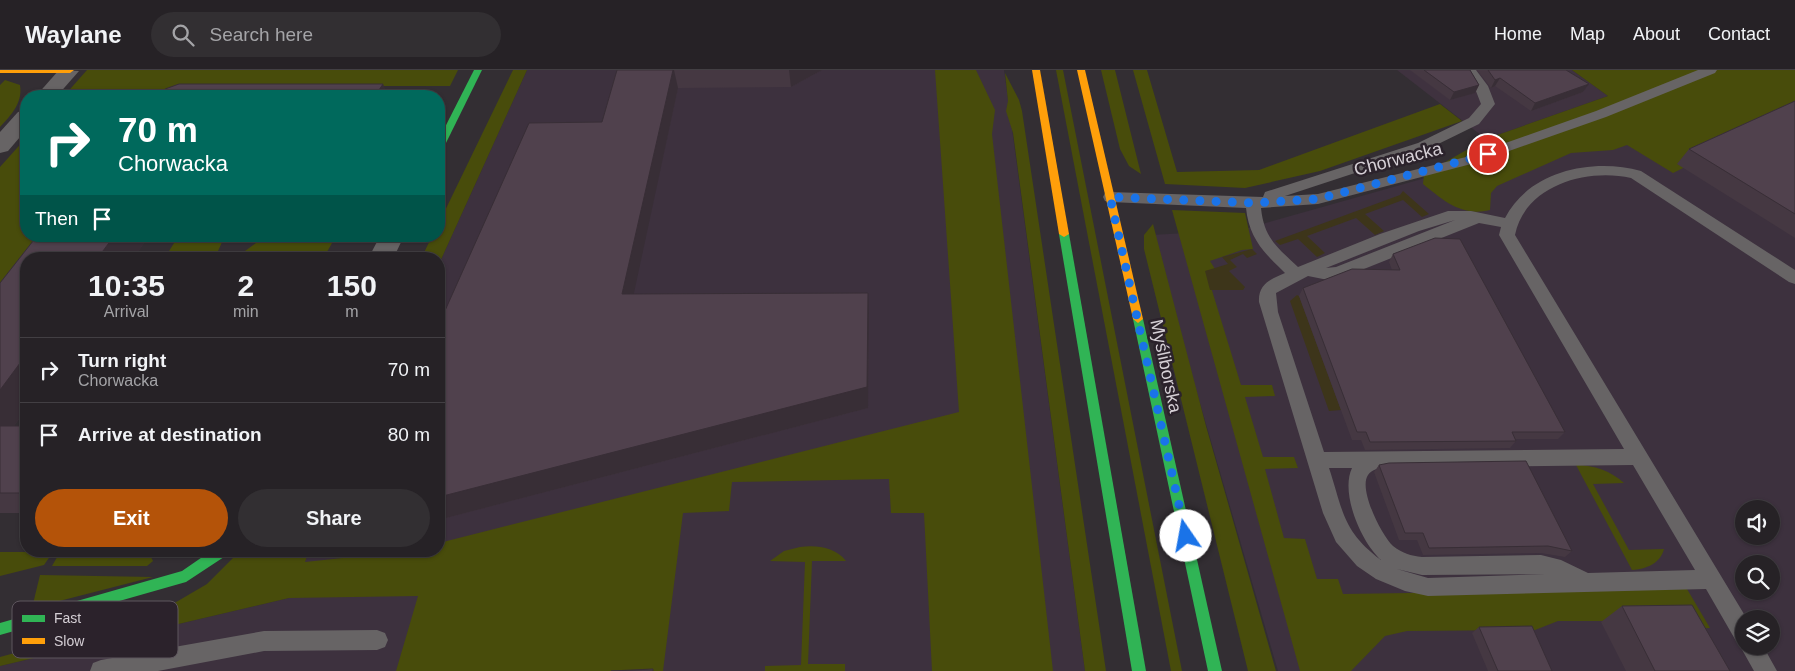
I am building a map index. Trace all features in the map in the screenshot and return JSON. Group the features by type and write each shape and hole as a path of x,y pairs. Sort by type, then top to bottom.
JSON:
{"main road":[{"path":"0,70 70,70"},
{"path":"445,135 478,70"},
{"path":"1036,70 1139,671"},
{"name":"Myśliborska","path":"1080,70 1215,671"},
{"path":"98,601 186,576 213,557"}],"street":[{"path":"52,90 70,70"},
{"path":"0,146 20,124"}],"lane":[{"path":"1301,272 1269,248 1255,224 1254,203 1305,183 1423,146 1474,121 1488,104 1481,86 1469,70"},
{"name":"Chorwacka","path":"1110,197 1254,203 1318,199 1470,160 1601,114 1710,70"},
{"path":"1735,619 1507,235 1508,224 1517,208 1558,180 1579,172 1623,171 1636,174 1795,278"},
{"path":"1508,224 1457,215 1441,218 1301,272 1275,284 1269,289 1266,296 1317,460 1346,541 1370,564 1388,576 1407,584 1428,588 1712,579"},
{"path":"1317,460 1638,457"},
{"path":"1395,459 1367,464 1358,472 1356,480 1358,493 1374,536 1386,552 1395,558 1407,564 1422,566 1541,564 1581,580 1594,582"},
{"path":"178,657 264,641 377,640"},
{"path":"1756,655 1766,671"},
{"path":"101,671 172,658"}],"shaded area":[{"path":"87,70 458,70 450,86 182,86 171,90 69,90"},
{"path":"513,70 527,70 444,252 424,252 429,242 445,242 445,211"},
{"path":"527,70 1004,70 1085,671 0,671 0,666 34,658 178,658 178,624 289,598 306,557 445,557 444,252"},
{"path":"935,70 976,70 995,110 992,134 1053,671 932,671 924,513 891,513 889,479 732,482 729,511 683,513 663,671 396,671 418,596 289,598 178,624 178,601 207,584 234,557 307,557 305,562 352,557 445,557 445,541 959,412"},
{"path":"1056,70 1063,70 1182,671 1171,671"},
{"path":"1101,70 1115,70 1141,174 1129,166 1120,149"},
{"path":"1133,70 1147,70 1177,172 1259,170 1440,104 1462,121 1320,171 1245,188 1165,184"},
{"path":"1397,70 1572,70 1608,96 1486,139"},
{"path":"1572,70 1795,70 1795,113 1673,173 1627,145 1613,150 1571,153 1497,186 1491,193 1490,210 1480,212 1454,206 1423,184 1424,174 1486,139 1608,96"},
{"path":"1795,70 1795,671 1278,671 1151,235 1241,230 1436,175 1485,184"},
{"path":"1005,73 1019,100 1022,111 1106,671 1085,671 1013,133 1006,111 1008,101"},
{"path":"5,80 20,85 20,97 15,108 0,127 0,85"},
{"path":"20,145 20,242 39,242 31,252 20,252 20,266 0,291 0,167"},
{"path":"1172,210 1245,213 1253,249 1242,250 1210,261 1215,269 1206,271 1241,385 1272,385 1275,396 1245,397 1263,457 1294,457 1298,468 1265,469 1284,538 1305,539 1317,579 1338,579 1343,594 1687,589 1710,628 1674,629 1670,621 1558,621 1535,630 1407,631 1385,636 1351,671 1300,671"},
{"path":"1153,224 1206,426 1276,671 1248,671 1144,249 1144,235"},
{"path":"175,242 222,242 218,251 220,252 168,252"},
{"path":"333,242 327,252 245,252 256,243"},
{"path":"1576,465 1602,470 1614,475 1624,483 1593,484 1629,550 1664,549 1656,562 1647,567 1632,570"},
{"path":"813,546 825,548 842,556 846,561 812,561 808,664 845,664 845,671 765,671 765,666 801,665 805,562 770,561 784,551"},
{"path":"0,552 20,552 20,557 50,557 44,565 0,576"},
{"path":"57,557 151,557 153,561 147,566 52,566"},
{"path":"40,575 153,577 59,601 34,601"},
{"path":"12,654 12,658 34,658 0,666 0,657"}],"sand":[{"path":"1403,191 1429,214 1422,217 1403,200 1365,214 1384,231 1375,235 1356,218 1307,236 1325,253 1317,257 1298,239 1280,245 1275,241 1400,195"},
{"path":"1252,249 1257,254 1247,258 1243,254 1230,260 1237,267 1229,271 1245,287 1243,290 1210,290 1205,271 1228,264 1222,257"},
{"path":"1297,295 1299,296 1341,410 1329,411 1290,301"}],"building":[{"path":"617,70 673,70 622,294 868,293 867,387 445,495 445,311 529,123 602,122"},
{"path":"1424,70 1470,70 1479,85 1454,92"},
{"path":"1488,70 1566,70 1589,84 1535,103 1500,78 1495,80"},
{"path":"179,84 383,84 379,90 165,89"},
{"path":"1795,101 1795,214 1689,149"},
{"path":"1435,238 1460,239 1565,432 1512,432 1516,441 1370,442 1366,432 1357,432 1303,288 1352,269 1400,270 1393,254"},
{"path":"32,242 110,242 102,252 24,252"},
{"path":"20,258 20,363 0,390 0,283"},
{"path":"0,426 20,426 20,493 0,493"},
{"path":"1526,461 1572,551 1548,546 1429,548 1423,533 1405,533 1379,465 1389,463"},
{"path":"1692,605 1730,671 1655,671 1622,606"},
{"path":"1532,626 1552,671 1498,671 1479,627"},
{"path":"653,669 653,671 611,671"}],"traffic: fast":[{"path":"445,135 478,70"},
{"path":"1064,234 1139,671"},
{"path":"1138,319 1215,671"},
{"path":"98,601 186,576 213,557"},
{"path":"0,629 12,626"}],"traffic: slow":[{"path":"0,70 70,70"},
{"path":"1036,70 1064,234"},
{"path":"1081,70 1138,319"}],"route":[{"path":"1186,536 1110,197 1254,203 1318,199 1488,154"}]}
